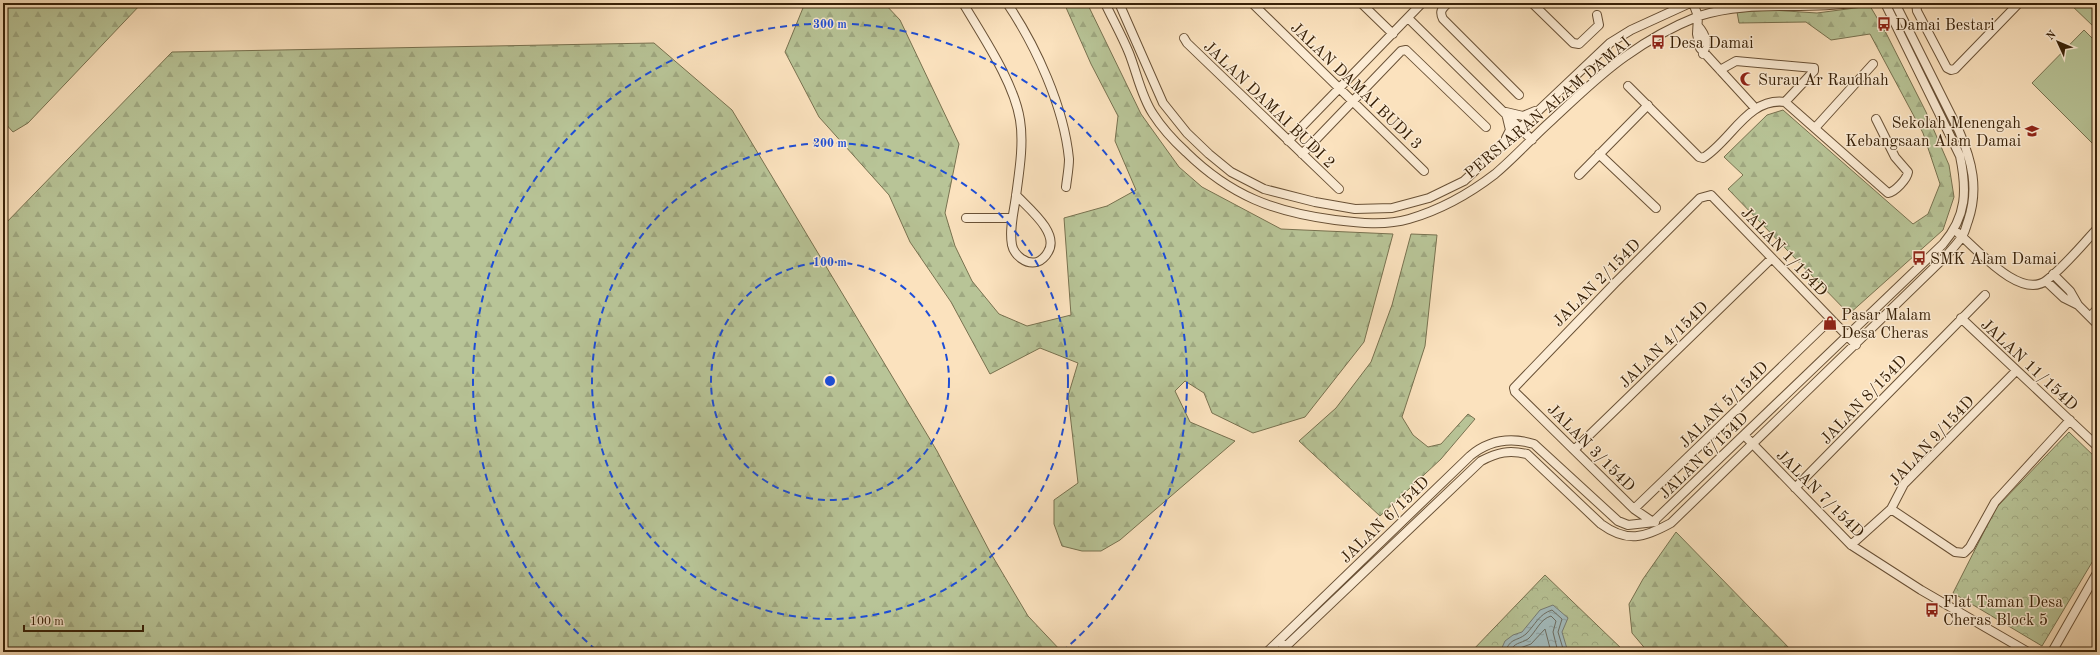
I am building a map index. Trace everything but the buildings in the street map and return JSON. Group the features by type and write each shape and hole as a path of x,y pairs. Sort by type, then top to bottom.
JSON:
{"street":[{"path":"963,3 994,55 1014,100 1018,114 1021,143 1016,195 1012,218 1012,245 1015,253 1029,262 1038,262 1049,251 1051,242 1048,232 1041,222 1016,195"},
{"path":"1007,3 1016,16 1042,68 1063,127 1069,161 1066,187"},
{"name":"PERSIARAN ALAM DAMAI","path":"1105,3 1129,53 1152,113 1174,140 1200,165 1241,195 1265,205 1311,217 1363,224 1408,219 1445,206 1495,173 1624,57 1641,45 1698,16 1720,8 1740,4 1830,6 1851,3"},
{"name":"PERSIARAN ALAM DAMAI","path":"1119,3 1163,103 1187,133 1209,154 1231,172 1264,190 1315,202 1355,209 1392,208 1429,198 1464,181 1610,43 1631,30 1690,3"},
{"name":"JALAN DAMAI BUDI 3","path":"1252,3 1424,171"},
{"path":"1361,3 1393,34"},
{"path":"1288,141 1422,3"},
{"path":"1448,3 1441,10 1440,14 1443,20 1518,95"},
{"path":"1532,3 1573,43 1579,44 1599,25 1597,15"},
{"path":"1693,3 1698,16 1698,42 1703,54 1755,108"},
{"name":"JALAN 6/154D","path":"1284,648 1470,456 1480,448 1491,443 1519,439 1534,444 1618,521 1628,525 1653,522 1943,244 1954,230 1965,199 1964,178 1960,156 1884,3"},
{"name":"JALAN 6/154D","path":"1272,651 1284,648 1481,461 1496,453 1512,451 1527,454 1601,524 1614,533 1640,536 1655,532 1671,523 1948,255 1962,237 1974,200 1974,177 1969,153 1894,3"},
{"path":"1916,3 1917,10 1947,68 1952,70 1956,69 2019,3"},
{"path":"1408,18 1506,112 1532,140"},
{"name":"JALAN DAMAI BUDI 2","path":"1184,38 1187,43 1339,189"},
{"path":"1302,154 1402,52 1406,50 1486,126"},
{"path":"1720,70 1736,61 1814,68 1814,71 1785,102"},
{"path":"1815,128 1873,64"},
{"path":"1628,86 1699,157 1703,158 1755,108 1773,101 1785,102 1888,193 1904,180 1908,172 1895,157 1876,119"},
{"path":"1579,175 1648,105"},
{"path":"1506,112 1523,116 1539,110"},
{"path":"1503,145 1510,130 1506,112"},
{"path":"1200,165 1209,154"},
{"path":"1599,154 1656,208"},
{"name":"JALAN 1/154D","path":"1700,198 1711,195 1856,345"},
{"name":"JALAN 2/154D","path":"1514,388 1582,316 1700,198"},
{"path":"966,218 1012,218"},
{"path":"1966,225 1971,245"},
{"path":"1954,230 2008,277 2019,283 2032,285 2046,281 2097,229"},
{"path":"1948,255 1959,248 1971,245"},
{"name":"JALAN 4/154D","path":"1574,450 1772,258"},
{"path":"2053,274 2070,291 2078,305"},
{"path":"2046,281 2064,298 2078,305 2097,324"},
{"name":"JALAN 8/154D","path":"1795,488 1985,295"},
{"path":"2090,316 2097,309"},
{"name":"JALAN 11/154D","path":"1961,318 2097,446"},
{"name":"JALAN 5/154D","path":"1634,509 1831,319"},
{"name":"JALAN 9/154D","path":"1851,545 1891,509 1904,484 2016,371"},
{"name":"JALAN 3/154D","path":"1514,388 1634,509 1653,522"},
{"path":"1891,509 1955,552 1964,553 1970,547 1995,502 2070,420"},
{"path":"1738,459 1746,452 1762,454 1760,440 1764,434"},
{"name":"JALAN 7/154D","path":"1744,435 1851,545 1946,606 2028,652"},
{"path":"1653,522 1671,523"},
{"path":"2052,652 2097,573"}],"green space":[{"path":"11,3 142,3 28,123 13,132 3,121 3,9"},
{"path":"805,3 884,3 900,20 959,144 945,213 955,246 972,281 999,314 1027,326 1071,315 1064,218 1107,206 1136,190 1115,141 1118,116 1091,64 1064,3 1087,3 1141,114 1179,167 1202,187 1281,229 1393,234 1364,342 1305,417 1253,433 1212,413 1204,393 1185,381 1175,391 1190,422 1235,441 1120,540 1101,551 1082,551 1062,546 1054,524 1054,500 1078,483 1068,396 1078,363 1040,348 990,374 951,302 910,242 889,195 819,117 785,52"},
{"path":"2069,3 2097,3 2097,24 2094,27"},
{"path":"1870,6 1886,33 1926,112 1949,165 1954,197 1943,230 1849,314 1728,189 1743,175 1724,157 1767,115 1783,110 1913,224 1928,214 1940,184 1923,133 1870,34 1831,40 1806,22 1739,23 1737,12 1771,10 1817,13"},
{"path":"2084,30 2097,43 2097,148 2032,83"},
{"path":"654,43 732,110 937,451 990,552 1028,616 1062,652 3,652 3,226 172,52"},
{"path":"1411,234 1437,235 1425,346 1402,417 1413,435 1428,447 1441,444 1468,414 1475,419 1441,459 1380,516 1299,441 1336,408 1371,362 1392,305"},
{"path":"2069,432 2097,459 2097,554 2042,646 1953,593 1996,508"},
{"path":"1676,532 1793,652 1648,652 1632,633 1629,604 1643,579"},
{"path":"1545,575 1624,651 1471,652"}],"water":[{"path":"1553,605 1568,618 1562,632 1568,652 1500,652 1505,641 1513,635 1522,632 1540,610"}],"place":[{"name":"Damai Bestari","path":"1884,24"},
{"name":"Desa Damai","path":"1658,42"},
{"name":"Surau Ar Raudhah","path":"1747,79"},
{"name":"Sekolah Menengah Kebangsaan Alam Damai","path":"2032,131"},
{"name":"SMK Alam Damai","path":"1919,258"},
{"name":"Pasar Malam Desa Cheras","path":"1830,323"},
{"name":"Flat Taman Desa Cheras Block 5","path":"1932,610"}]}
